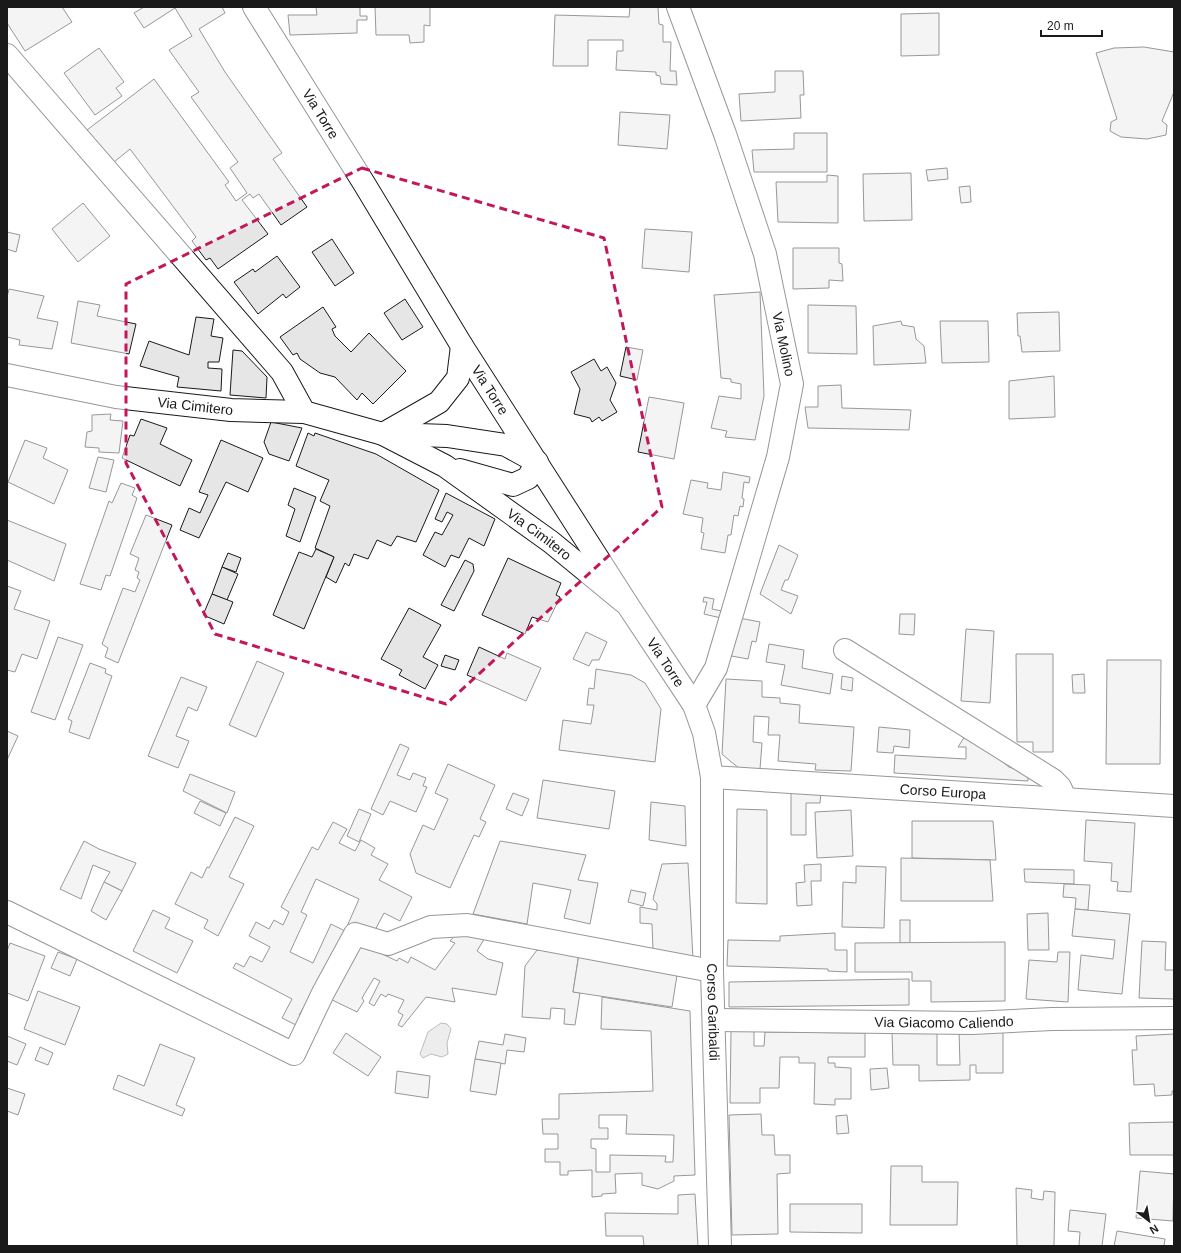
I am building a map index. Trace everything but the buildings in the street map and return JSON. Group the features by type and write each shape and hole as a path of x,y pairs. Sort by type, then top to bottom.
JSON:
{"street":[{"name":"Via Torre","path":"254,7 365,185 462,346 629,607 694,705 704,732 712,777"},
{"name":"Via Molino","path":"678,7 725,134 765,254 792,384 778,457 716,668 694,705"},
{"path":"7,55 282,372 304,412"},
{"path":"383,434 439,402 458,378 462,346"},
{"name":"Via Cimitero","path":"7,375 116,397 231,410 304,412 383,434 445,466 551,542 629,607"},
{"name":"Via Cimitero","path":"383,434 447,436 506,445 537,462 528,478 513,485 445,466"},
{"path":"845,650 1053,780 1060,787 1065,798"},
{"name":"Corso Europa","path":"712,777 1174,806"},
{"name":"Corso Garibaldi","path":"712,777 712,971 720,1246"},
{"path":"7,912 294,1054 323,993 355,934 388,944 432,927 467,926 712,971"},
{"name":"Via Giacomo Caliendo","path":"714,1020 972,1023 1052,1019 1174,1018"}],"highlighted area":[{"path":"362,168 604,238 662,507 446,704 215,634 126,463 126,284"}],"shaded area":[{"path":"441,1023 447,1024 451,1029 447,1043 448,1054 442,1057 431,1054 423,1058 420,1054 428,1032"}]}
